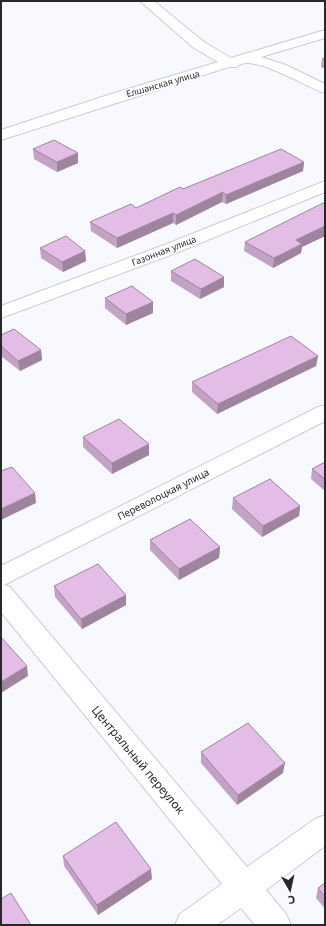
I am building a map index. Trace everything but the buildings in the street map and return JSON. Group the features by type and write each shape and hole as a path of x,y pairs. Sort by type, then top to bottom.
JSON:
{"street":[{"path":"146,1 199,45 232,64"},
{"name":"Елшанская улица","path":"1,135 113,98 232,64 325,34"},
{"path":"249,58 281,68 325,90"},
{"name":"Газонная улица","path":"1,312 170,249 325,186"},
{"name":"Переволоцкая улица","path":"1,577 325,412"},
{"name":"Центральный переулок","path":"1,594 275,925"},
{"path":"191,925 325,829"}]}
